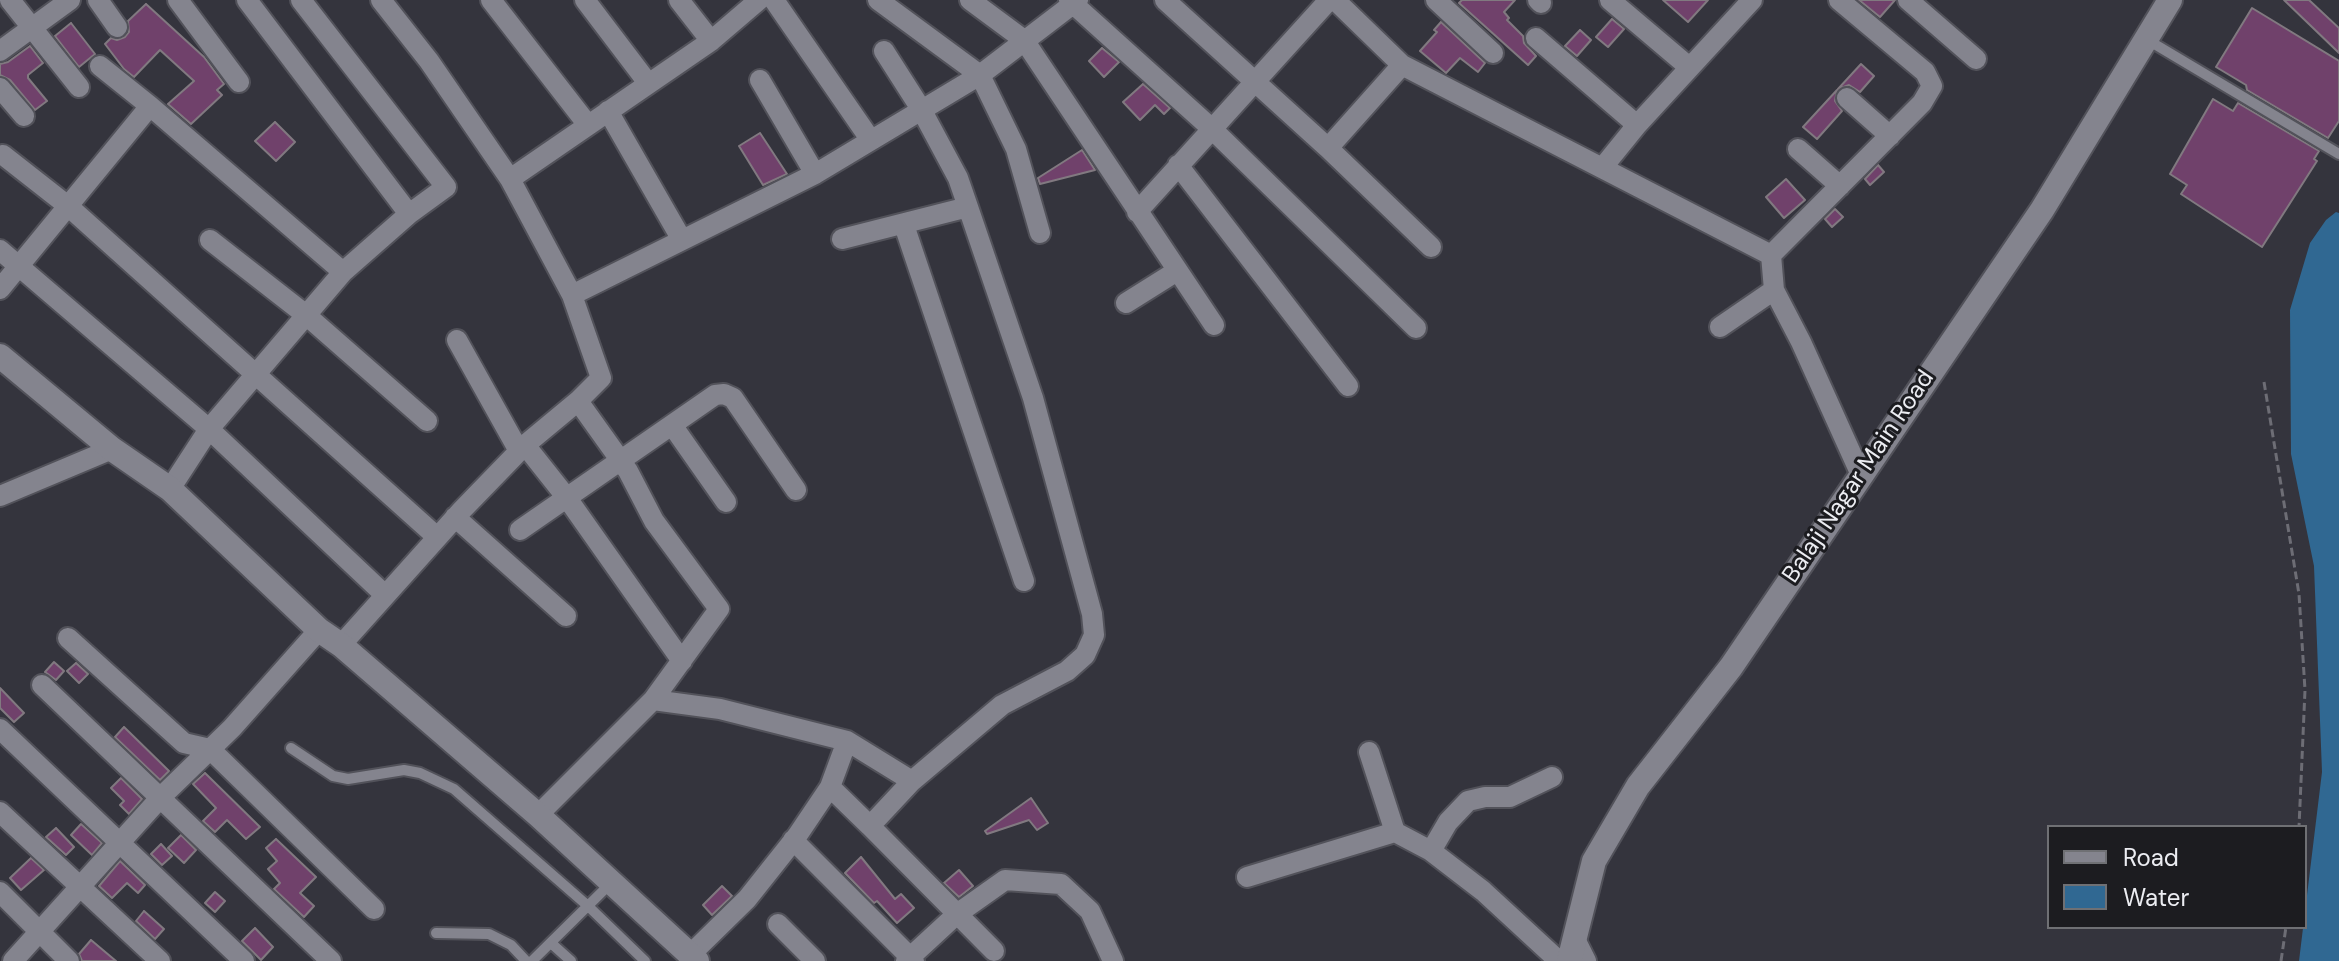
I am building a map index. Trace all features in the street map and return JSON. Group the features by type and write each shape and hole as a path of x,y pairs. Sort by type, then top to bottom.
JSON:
{"street":[{"path":"10,0 79,87"},
{"path":"0,51 70,0"},
{"path":"98,0 117,27"},
{"path":"178,0 239,82"},
{"path":"247,0 409,214"},
{"path":"170,489 209,429 343,272 409,214 446,187 301,0"},
{"path":"341,645 455,517 522,448 601,378 572,295 510,179 429,61 381,0"},
{"path":"491,0 588,125"},
{"path":"585,0 648,83"},
{"path":"679,0 711,41"},
{"path":"510,179 711,41 759,0"},
{"path":"774,0 870,139"},
{"path":"878,0 980,75 1016,149 1040,233"},
{"path":"970,0 1024,40 1214,325"},
{"path":"1165,0 1328,148 1431,247"},
{"path":"1137,212 1211,128 1332,0 1402,65 1771,255"},
{"path":"1436,0 1493,53"},
{"path":"1610,0 1689,67"},
{"path":"1839,0 1925,72 1932,86 1922,103 1771,255 1774,290 1861,475"},
{"path":"1908,0 1976,59"},
{"name":"Balaji Nagar Main Road","path":"1577,954 1594,861 1638,786 1731,667 2042,210 2170,0"},
{"path":"572,295 815,174 980,75 1074,2 1211,128 1416,328"},
{"path":"1603,167 1742,4"},
{"path":"1536,38 1637,125"},
{"path":"870,826 912,781 1002,705 1067,671 1085,655 1094,635 1092,614 1033,398 958,178 921,109 884,51"},
{"path":"1328,148 1402,65"},
{"path":"100,66 343,272"},
{"path":"760,80 815,174"},
{"path":"0,88 24,116"},
{"path":"1847,98 1890,136"},
{"path":"0,289 150,106"},
{"path":"608,111 682,240"},
{"path":"1798,149 1840,186"},
{"path":"3,155 68,206 437,537"},
{"path":"1178,165 1348,386"},
{"path":"842,239 968,207"},
{"path":"904,225 1024,581"},
{"path":"210,240 306,315 427,421"},
{"path":"0,250 209,429 385,595"},
{"path":"1126,303 1177,271"},
{"path":"1720,327 1774,290"},
{"path":"457,340 522,448 567,498 682,661"},
{"path":"0,356 112,449 170,489 319,630 341,645 538,815 694,958 747,899 793,840 830,787 847,741"},
{"path":"520,530 715,395 724,394 733,398 796,490"},
{"path":"538,815 653,700 719,609 654,521 621,460 578,401"},
{"path":"672,425 726,502"},
{"path":"0,496 112,449"},
{"path":"455,517 566,616"},
{"path":"13,961 161,797 232,728 319,630"},
{"path":"68,638 184,743 210,749 374,909"},
{"path":"42,685 331,961"},
{"path":"653,700 720,709 847,741 912,781"},
{"path":"0,729 244,961"},
{"path":"1369,752 1395,832 1431,851 1483,891 1559,961"},
{"path":"1431,851 1448,822 1468,801 1510,797 1552,777"},
{"path":"830,787 994,951"},
{"path":"0,812 160,961"},
{"path":"1247,877 1395,832"},
{"path":"793,840 910,960 957,914 1005,880 1061,884 1090,911 1113,961"},
{"path":"0,892 69,961"},
{"path":"778,924 815,961"}],"lane":[{"path":"2146,39 2339,154"},
{"path":"291,748 333,776 348,779 404,770 420,773 454,789 588,906 645,961"},
{"path":"436,933 489,934 511,945 529,961 611,883"},
{"path":"551,943 571,961"}],"path":[{"path":"2264,382 2299,594 2305,690 2299,825"},
{"path":"2281,961 2286,929"}],"water":[{"path":"2339,213 2339,961 2299,961 2303,929 2307,929 2307,895 2322,772 2314,566 2291,454 2290,310 2310,243 2326,220"}],"building":[{"path":"1462,0 1515,0 1504,12 1509,18 1507,20 1523,36 1524,43 1536,56 1528,65 1459,3"},
{"path":"1663,0 1708,0 1688,22"},
{"path":"1859,0 1895,0 1880,17"},
{"path":"2284,0 2309,0 2339,28 2339,53"},
{"path":"146,4 204,57 224,84 217,90 222,95 191,124 168,104 194,81 160,50 134,77 105,44 111,38 117,40 125,37 129,32 128,21"},
{"path":"2252,8 2339,61 2339,121 2328,138 2247,90 2246,85 2216,67"},
{"path":"1612,19 1624,29 1608,47 1596,37"},
{"path":"1441,22 1485,63 1478,72 1460,58 1446,73 1420,51 1437,32 1434,30"},
{"path":"71,23 95,54 79,67 55,36"},
{"path":"1580,30 1591,40 1577,56 1565,46"},
{"path":"30,46 43,63 28,78 47,101 35,110 10,80 0,75 0,64 8,62"},
{"path":"1102,48 1119,62 1104,77 1089,61"},
{"path":"1861,64 1874,76 1860,92 1849,85 1838,89"},
{"path":"1143,84 1170,108 1164,114 1155,105 1140,120 1123,102"},
{"path":"1837,90 1835,101 1842,111 1817,139 1803,127"},
{"path":"2213,99 2233,111 2238,103 2319,151 2314,159 2317,161 2262,247 2181,194 2187,185 2170,174"},
{"path":"275,122 295,142 276,161 255,141"},
{"path":"760,133 787,174 763,185 739,146"},
{"path":"1082,150 1095,170 1040,184 1038,178"},
{"path":"1878,165 1884,172 1870,185 1865,179"},
{"path":"1786,179 1805,200 1784,218 1766,197"},
{"path":"1835,209 1843,217 1832,227 1825,219"},
{"path":"54,662 64,671 56,680 45,672"},
{"path":"76,663 88,674 79,683 67,671"},
{"path":"0,688 24,713 14,722 0,708"},
{"path":"124,727 169,771 160,780 115,737"},
{"path":"205,773 260,827 246,839 227,820 215,832 203,821 216,808 193,784"},
{"path":"121,778 142,799 129,814 120,805 124,801 111,788"},
{"path":"1031,798 1048,823 1037,830 1029,820 987,834 985,831"},
{"path":"81,824 102,843 92,855 71,835"},
{"path":"56,828 74,847 66,855 46,837"},
{"path":"181,835 196,850 184,863 168,848"},
{"path":"276,839 316,877 300,893 314,906 304,917 274,889 280,883 268,869 277,861 266,848"},
{"path":"161,844 172,856 162,865 151,854"},
{"path":"861,857 895,899 901,894 914,908 897,923 845,873"},
{"path":"31,858 44,870 21,890 10,878"},
{"path":"120,861 145,885 138,893 127,883 112,898 99,886"},
{"path":"959,870 973,886 959,897 944,883"},
{"path":"722,886 732,896 712,915 703,905"},
{"path":"215,892 225,901 215,912 205,903"},
{"path":"144,911 164,929 155,939 136,921"},
{"path":"255,928 273,947 261,960 242,941"},
{"path":"91,940 116,961 82,961 79,954"}]}
